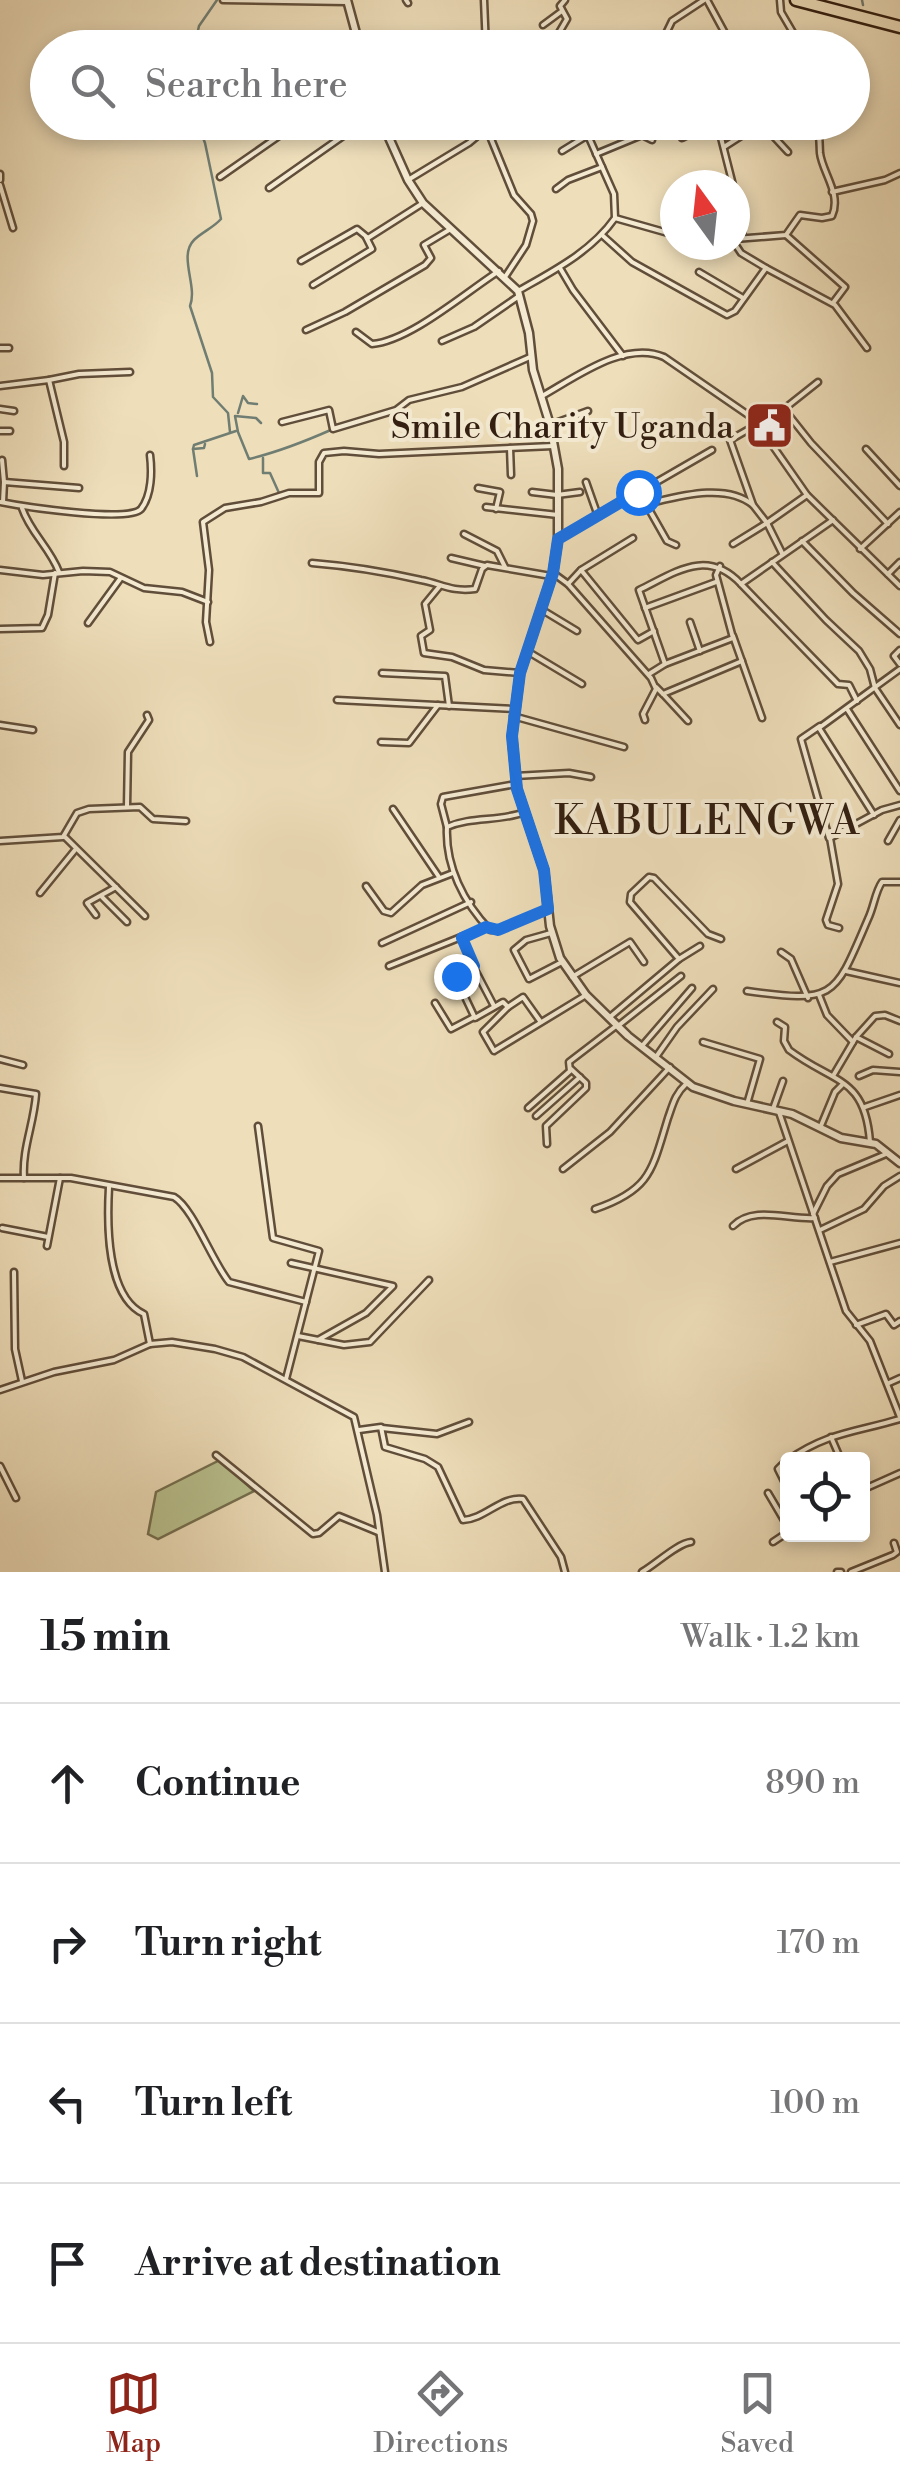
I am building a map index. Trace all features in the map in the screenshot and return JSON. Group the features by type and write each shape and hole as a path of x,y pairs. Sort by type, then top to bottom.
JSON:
{"main road":[{"path":"796,0 900,27"}],"street":[{"path":"223,0 347,1 356,30"},
{"path":"484,0 485,30"},
{"path":"561,30 566,21 560,6 564,0"},
{"path":"668,30 672,22 705,0 722,30"},
{"path":"780,0 780,9 792,30"},
{"path":"542,25 562,11"},
{"path":"220,177 273,140"},
{"path":"269,188 337,140"},
{"path":"390,140 408,180 424,203 519,294 530,358 550,426 558,469 558,539 552,574 520,673 513,712 515,780 544,870 552,933 562,962 586,995 614,1022 704,1092 776,1110 841,1138 870,1142 900,1162"},
{"path":"408,180 474,140"},
{"path":"356,332 372,344 416,326 502,274 526,245 533,221 531,214 514,196 492,140"},
{"path":"562,151 580,140"},
{"path":"442,342 474,327 560,268 616,218 614,194 590,140"},
{"path":"596,154 630,140"},
{"path":"721,140 729,170"},
{"path":"724,147 735,140"},
{"path":"778,140 788,152"},
{"path":"786,236 797,216 832,216 836,208 820,154 822,140"},
{"path":"556,189 602,167"},
{"path":"832,192 900,173"},
{"path":"0,180 13,228"},
{"path":"366,237 424,203"},
{"path":"0,213 8,210"},
{"path":"616,218 660,231"},
{"path":"301,261 357,229 366,237 372,250 313,285"},
{"path":"306,330 345,312 424,264 431,258 424,244 449,230"},
{"path":"602,234 632,262 725,314 732,314 766,268"},
{"path":"750,237 786,236 846,287 832,303"},
{"path":"750,258 832,303 866,348"},
{"path":"560,268 572,290 623,356"},
{"path":"699,272 743,298"},
{"path":"0,348 9,348"},
{"path":"541,397 623,356 647,352 664,358 755,422 807,495 900,586"},
{"path":"282,422 329,410 333,429 396,410 409,400 462,387 530,358"},
{"path":"0,386 79,374 130,372"},
{"path":"48,380 64,442 64,466"},
{"path":"753,506 730,440 818,382"},
{"path":"784,408 811,444 888,524"},
{"path":"0,409 14,410"},
{"path":"550,426 588,411"},
{"path":"0,431 10,431"},
{"path":"210,642 206,622 210,588 203,528 207,516 289,493 318,492 319,462 324,453 553,446"},
{"path":"510,448 511,475"},
{"path":"866,449 900,486"},
{"path":"558,539 712,450"},
{"path":"2,460 2,502 22,508 108,515 134,514 142,505 152,478 150,455"},
{"path":"4,482 79,488"},
{"path":"586,482 598,516"},
{"path":"478,488 500,492 496,509"},
{"path":"532,492 580,492"},
{"path":"638,492 666,541 676,545"},
{"path":"646,504 710,494 746,500 766,523 782,553"},
{"path":"734,544 807,495"},
{"path":"486,506 558,514"},
{"path":"0,630 42,628 57,572 52,554 22,508"},
{"path":"860,549 900,512"},
{"path":"740,584 833,520"},
{"path":"464,534 498,552 504,567"},
{"path":"568,584 581,570 633,538"},
{"path":"802,541 853,594 900,634"},
{"path":"451,558 552,574 568,584 688,721"},
{"path":"665,664 638,595 640,588 702,562 720,566 838,684 849,685 857,700"},
{"path":"772,562 859,650 870,669 874,688 900,725"},
{"path":"888,574 900,562"},
{"path":"312,564 379,571 439,587 475,589 485,566"},
{"path":"720,566 717,582 762,718"},
{"path":"0,570 110,572 144,588 182,592 208,602"},
{"path":"581,570 638,640 654,631"},
{"path":"88,622 120,578"},
{"path":"645,608 717,582"},
{"path":"439,587 426,604 430,630 421,636 424,654 452,658 480,669 520,673"},
{"path":"539,609 577,631"},
{"path":"690,622 700,651"},
{"path":"649,674 734,636"},
{"path":"527,650 582,684"},
{"path":"839,928 826,920 838,884 830,840 801,739 900,666 894,656 900,650"},
{"path":"664,694 742,660"},
{"path":"382,673 445,676 449,706"},
{"path":"645,720 643,714 656,686"},
{"path":"336,700 513,712 624,748"},
{"path":"381,742 407,744 438,706"},
{"path":"847,708 900,791"},
{"path":"127,806 128,752 145,728 147,715"},
{"path":"0,725 34,730"},
{"path":"820,726 874,816"},
{"path":"486,927 453,873 440,804 442,796 515,780 570,774 591,777"},
{"path":"830,840 900,805"},
{"path":"0,842 53,840 64,836 79,812 127,806 142,808 153,819 186,821"},
{"path":"393,809 439,877"},
{"path":"447,827 525,812"},
{"path":"888,841 900,820"},
{"path":"64,836 145,916"},
{"path":"40,893 76,848"},
{"path":"366,886 384,911 390,913 422,885 453,873"},
{"path":"680,960 630,902 631,894 648,877 654,878 708,934 721,939"},
{"path":"747,991 808,998 835,986 870,915 878,886 882,882 900,882"},
{"path":"96,916 87,903 116,887"},
{"path":"101,895 127,922"},
{"path":"382,943 470,902"},
{"path":"389,966 486,927 498,930 548,909"},
{"path":"552,933 526,940 514,950 529,980 562,962"},
{"path":"462,938 496,1008"},
{"path":"572,976 630,942 644,962"},
{"path":"614,1022 700,946"},
{"path":"781,952 790,959 808,998"},
{"path":"474,966 456,976 474,1017"},
{"path":"845,971 900,982"},
{"path":"614,1022 681,976"},
{"path":"642,1046 692,988"},
{"path":"656,1057 713,989"},
{"path":"819,994 833,1024 854,1040 889,1054"},
{"path":"540,1021 523,996 484,1032 494,1051 586,995"},
{"path":"435,1003 450,1029 474,1017 480,1018 503,1002 508,1007"},
{"path":"832,1078 854,1040 878,1014 900,1020"},
{"path":"546,1144 546,1126 586,1088 586,1082 568,1064 616,1026 614,1022"},
{"path":"777,1022 785,1027 788,1050 854,1088 865,1107 870,1142"},
{"path":"703,1042 761,1060 747,1104"},
{"path":"0,1060 24,1065"},
{"path":"563,1170 610,1132 670,1067"},
{"path":"528,1108 572,1070"},
{"path":"858,1076 873,1070 900,1072"},
{"path":"536,1116 580,1077"},
{"path":"783,1081 776,1110 846,1311 870,1341 900,1418 852,1429 805,1447 802,1452"},
{"path":"595,1209 620,1201 651,1172 672,1102 688,1082"},
{"path":"820,1128 836,1092 844,1084"},
{"path":"0,1088 36,1094 23,1148 24,1178"},
{"path":"865,1107 900,1095"},
{"path":"258,1126 273,1237 317,1250 286,1379"},
{"path":"736,1169 788,1142"},
{"path":"814,1216 827,1186 838,1174 889,1153"},
{"path":"820,1230 864,1209 884,1186 900,1176"},
{"path":"0,1178 60,1178 178,1198 186,1205 229,1282 306,1302"},
{"path":"46,1246 60,1178"},
{"path":"109,1185 114,1272 130,1305 144,1314 150,1344"},
{"path":"733,1226 740,1220 762,1215 814,1216"},
{"path":"2,1228 48,1238"},
{"path":"830,1262 900,1243"},
{"path":"291,1263 393,1286 366,1313 318,1340"},
{"path":"14,1272 16,1358 22,1381"},
{"path":"298,1336 344,1345 370,1342 430,1280"},
{"path":"856,1325 886,1314 894,1324 900,1321"},
{"path":"0,1390 22,1381 114,1360 150,1344 172,1342 215,1348 242,1357 349,1412 385,1572"},
{"path":"889,1383 900,1378"},
{"path":"356,1430 382,1428 437,1434 469,1422"},
{"path":"382,1428 385,1447 425,1459 439,1468 464,1520 511,1499 526,1502 561,1557 565,1572"},
{"path":"831,1438 837,1452"},
{"path":"216,1454 312,1534 319,1533 339,1516 378,1532"},
{"path":"0,1466 16,1498"},
{"path":"870,1486 900,1473"},
{"path":"768,1492 780,1514"},
{"path":"773,1542 780,1536"},
{"path":"642,1572 680,1544 692,1542"},
{"path":"851,1572 896,1553 894,1543"},
{"path":"872,1562 876,1572"}],"green space":[{"path":"220,1460 254,1491 158,1539 148,1534 156,1492"}],"waterway":[{"path":"198,30 217,0"},
{"path":"862,0 863,5"},
{"path":"204,140 221,219 190,247 190,306 212,373 213,397 228,413 230,432"},
{"path":"238,413 243,396 248,403 257,404"},
{"path":"261,423 256,418 235,416 249,459 333,429"},
{"path":"193,449 194,445 236,431"},
{"path":"197,476 193,449 204,448 205,444"},
{"path":"263,458 263,473 270,473 279,493"}],"place":[{"name":"Smile Charity Uganda","path":"769,426"}],"district":[{"name":"KABULENGWA","path":"708,820"}],"route":[{"path":"456,976 474,966 462,938 486,927 498,930 548,909 544,870 515,776 512,736 520,673 553,573 558,539 638,492"}]}
